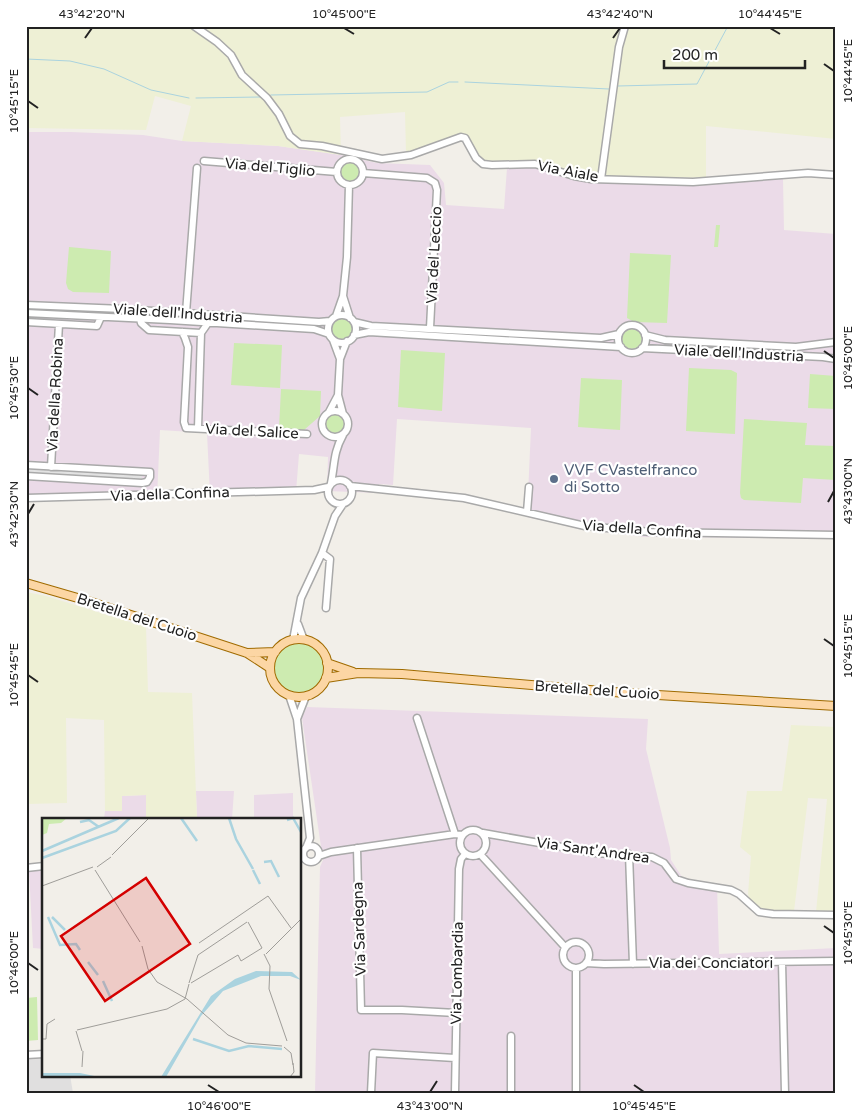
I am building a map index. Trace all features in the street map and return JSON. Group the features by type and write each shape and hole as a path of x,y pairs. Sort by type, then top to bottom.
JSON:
{"main road":[{"name":"Bretella del Cuoio","path":"26,583 164,625 247,653 270,668"},
{"path":"293,640 304,640 313,643 321,649 327,662 326,678 318,689 306,696 298,697 289,695 277,687 272,678 270,668 275,652 281,646 293,640"},
{"name":"Bretella del Cuoio","path":"247,653 275,652"},
{"name":"Bretella del Cuoio","path":"327,662 358,673"},
{"name":"Bretella del Cuoio","path":"326,678 358,673 836,706"}],"street":[{"name":"Via Aiale","path":"194,26 217,42 231,55 242,75 267,98 279,114 290,136 300,144 335,149 382,160 411,155 461,137 465,138 476,158 483,164 535,164 574,176 591,179 669,182 760,178 808,173 836,175"},
{"path":"601,179 618,47 624,26"},
{"name":"Via del Tiglio","path":"337,172 341,163 350,159 360,163 363,173"},
{"name":"Via del Tiglio","path":"204,161 244,166 337,172"},
{"path":"186,313 197,168"},
{"name":"Via del Tiglio","path":"337,172 342,182 349,184"},
{"path":"340,359 328,327 343,296 347,256 349,184 359,181 363,173"},
{"name":"Via del Leccio","path":"363,173 427,178 435,183 437,190 430,328"},
{"path":"334,451 347,429 347,423 342,414 338,395 340,359 347,342 354,335 355,327 343,296"},
{"name":"Viale dell'Industria","path":"26,305 319,322 344,315 368,326 601,338 619,334 623,328 632,325 642,329 645,335 661,340 796,347 836,342"},
{"name":"Viale dell'Industria","path":"26,313 314,329 339,342 347,342"},
{"path":"26,322 96,326 101,316"},
{"path":"140,318 141,323 149,330 200,334"},
{"path":"182,332 187,342 188,351 184,424 186,428 198,428 200,334 208,323"},
{"name":"Via della Robina","path":"51,467 59,324"},
{"name":"Viale dell'Industria","path":"354,335 369,332 621,347 626,351 633,352 642,348 836,359"},
{"path":"619,334 618,341 621,347"},
{"path":"642,348 645,342 645,335"},
{"path":"335,516 334,503 328,495 334,468 334,451 322,423 323,418 330,412 338,395"},
{"path":"330,412 336,411 342,414"},
{"name":"Via del Salice","path":"198,428 307,434"},
{"path":"328,435 336,437 343,434"},
{"path":"26,465 150,472 150,477 147,482 142,483 26,476"},
{"path":"334,468 342,480"},
{"name":"Via della Confina","path":"26,498 314,490 330,485 335,480 342,480 350,486 363,488 464,498 585,526 652,532 836,535"},
{"path":"350,486 351,496"},
{"path":"527,512 529,487"},
{"path":"293,640 302,598 322,553 335,516 351,496 363,488"},
{"name":"Via della Confina","path":"314,490 328,495"},
{"path":"334,503 343,504"},
{"path":"322,553 330,559 326,608"},
{"path":"297,623 304,640"},
{"path":"289,695 297,719 310,838 318,851"},
{"path":"297,719 306,696"},
{"path":"417,718 455,834"},
{"name":"Via Sant'Andrea","path":"318,851 331,852 455,834 462,835 468,830 472,830 596,853 652,857 664,863 676,879 688,883 731,890 759,912 836,916"},
{"path":"462,835 460,845 466,854 471,856 480,854 486,848 483,833"},
{"path":"303,854 310,838"},
{"path":"303,854 313,846 318,851"},
{"name":"Via Sardegna","path":"357,848 362,1010 456,1013"},
{"path":"303,854 308,861 314,862 318,851"},
{"name":"Via Lombardia","path":"455,1093 459,869 461,859 466,854"},
{"path":"480,854 565,947"},
{"path":"629,854 633,964"},
{"path":"26,868 42,866"},
{"path":"577,942 584,946 588,952 586,963 576,968 568,966 565,963 563,952 565,947 577,942"},
{"name":"Via dei Conciatori","path":"586,963 836,961"},
{"path":"782,962 785,1093"},
{"path":"576,968 576,1093"},
{"path":"511,1093 512,1036"},
{"path":"371,1093 373,1053 455,1058"},
{"path":"26,1055 42,1054"}],"shaded area":[{"path":"26,132 143,135 182,141 278,146 341,155 377,163 430,165 444,183 446,205 504,209 507,168 531,167 583,180 618,184 688,185 783,179 784,230 836,234 836,538 644,537 581,529 527,517 531,428 397,419 393,485 379,484 378,493 327,491 328,457 299,454 296,492 210,495 207,433 160,430 157,498 26,501"},
{"path":"26,468 142,474 142,480 26,474"},
{"path":"307,707 648,719 646,749 670,848 671,860 684,880 717,885 719,954 836,948 836,1093 315,1093 320,867 323,860 302,718"},
{"path":"196,791 234,791 232,818 197,818"},
{"path":"293,793 293,818 254,818 254,795"},
{"path":"146,795 146,818 104,818 105,811 122,810 122,796"},
{"path":"42,870 42,949 33,948 29,871"},
{"path":"26,1050 42,1050 42,1076 70,1076 73,1093 26,1093"}],"green space":[{"path":"26,26 836,26 836,139 706,126 706,178 597,176 574,173 536,161 489,162 482,160 460,135 406,154 405,112 340,117 341,155 278,146 182,141 191,106 155,96 146,130 26,128"},
{"path":"350,162 357,165 360,172 357,179 350,182 343,179 340,172 343,165"},
{"path":"716,225 720,225 718,247 714,247"},
{"path":"69,247 111,251 109,293 73,292 68,289 66,283"},
{"path":"630,253 671,255 667,323 634,322 627,318"},
{"path":"341,318 349,321 352,329 349,337 341,340 333,337 330,329 333,321"},
{"path":"628,329 636,329 642,335 642,343 636,349 628,349 622,343 622,335"},
{"path":"234,343 282,345 280,388 231,385"},
{"path":"401,350 445,353 442,411 398,407"},
{"path":"689,368 731,370 737,373 735,434 686,431"},
{"path":"810,374 836,376 836,409 808,408"},
{"path":"581,378 622,380 620,430 578,427"},
{"path":"281,389 321,391 320,416 304,430 279,428"},
{"path":"335,414 342,417 345,424 342,431 335,434 328,431 325,424 328,417"},
{"path":"744,419 807,423 805,445 836,446 836,480 803,478 801,503 744,500 741,498 740,493"},
{"path":"26,592 46,596 146,627 148,692 192,693 197,818 146,818 146,795 122,796 122,811 105,811 104,720 66,718 67,803 26,804"},
{"path":"299,643 308,645 319,654 324,668 322,677 313,688 299,693 290,691 279,682 274,668 276,659 285,648"},
{"path":"791,725 836,727 836,912 816,912 827,799 808,798 794,911 763,910 750,901 748,894 751,856 740,847 747,791 782,791"},
{"path":"37,997 38,1040 26,1041 26,998"}],"waterway":[{"path":"618,86 697,84 728,26"},
{"path":"26,59 70,61 104,69 151,90 189,98"},
{"path":"271,95 427,92 449,82 458,82"},
{"path":"465,82 609,89"},
{"path":"196,98 260,97"}],"place":[{"name":"VVF CVastelfranco di Sotto","path":"554,479"}]}
